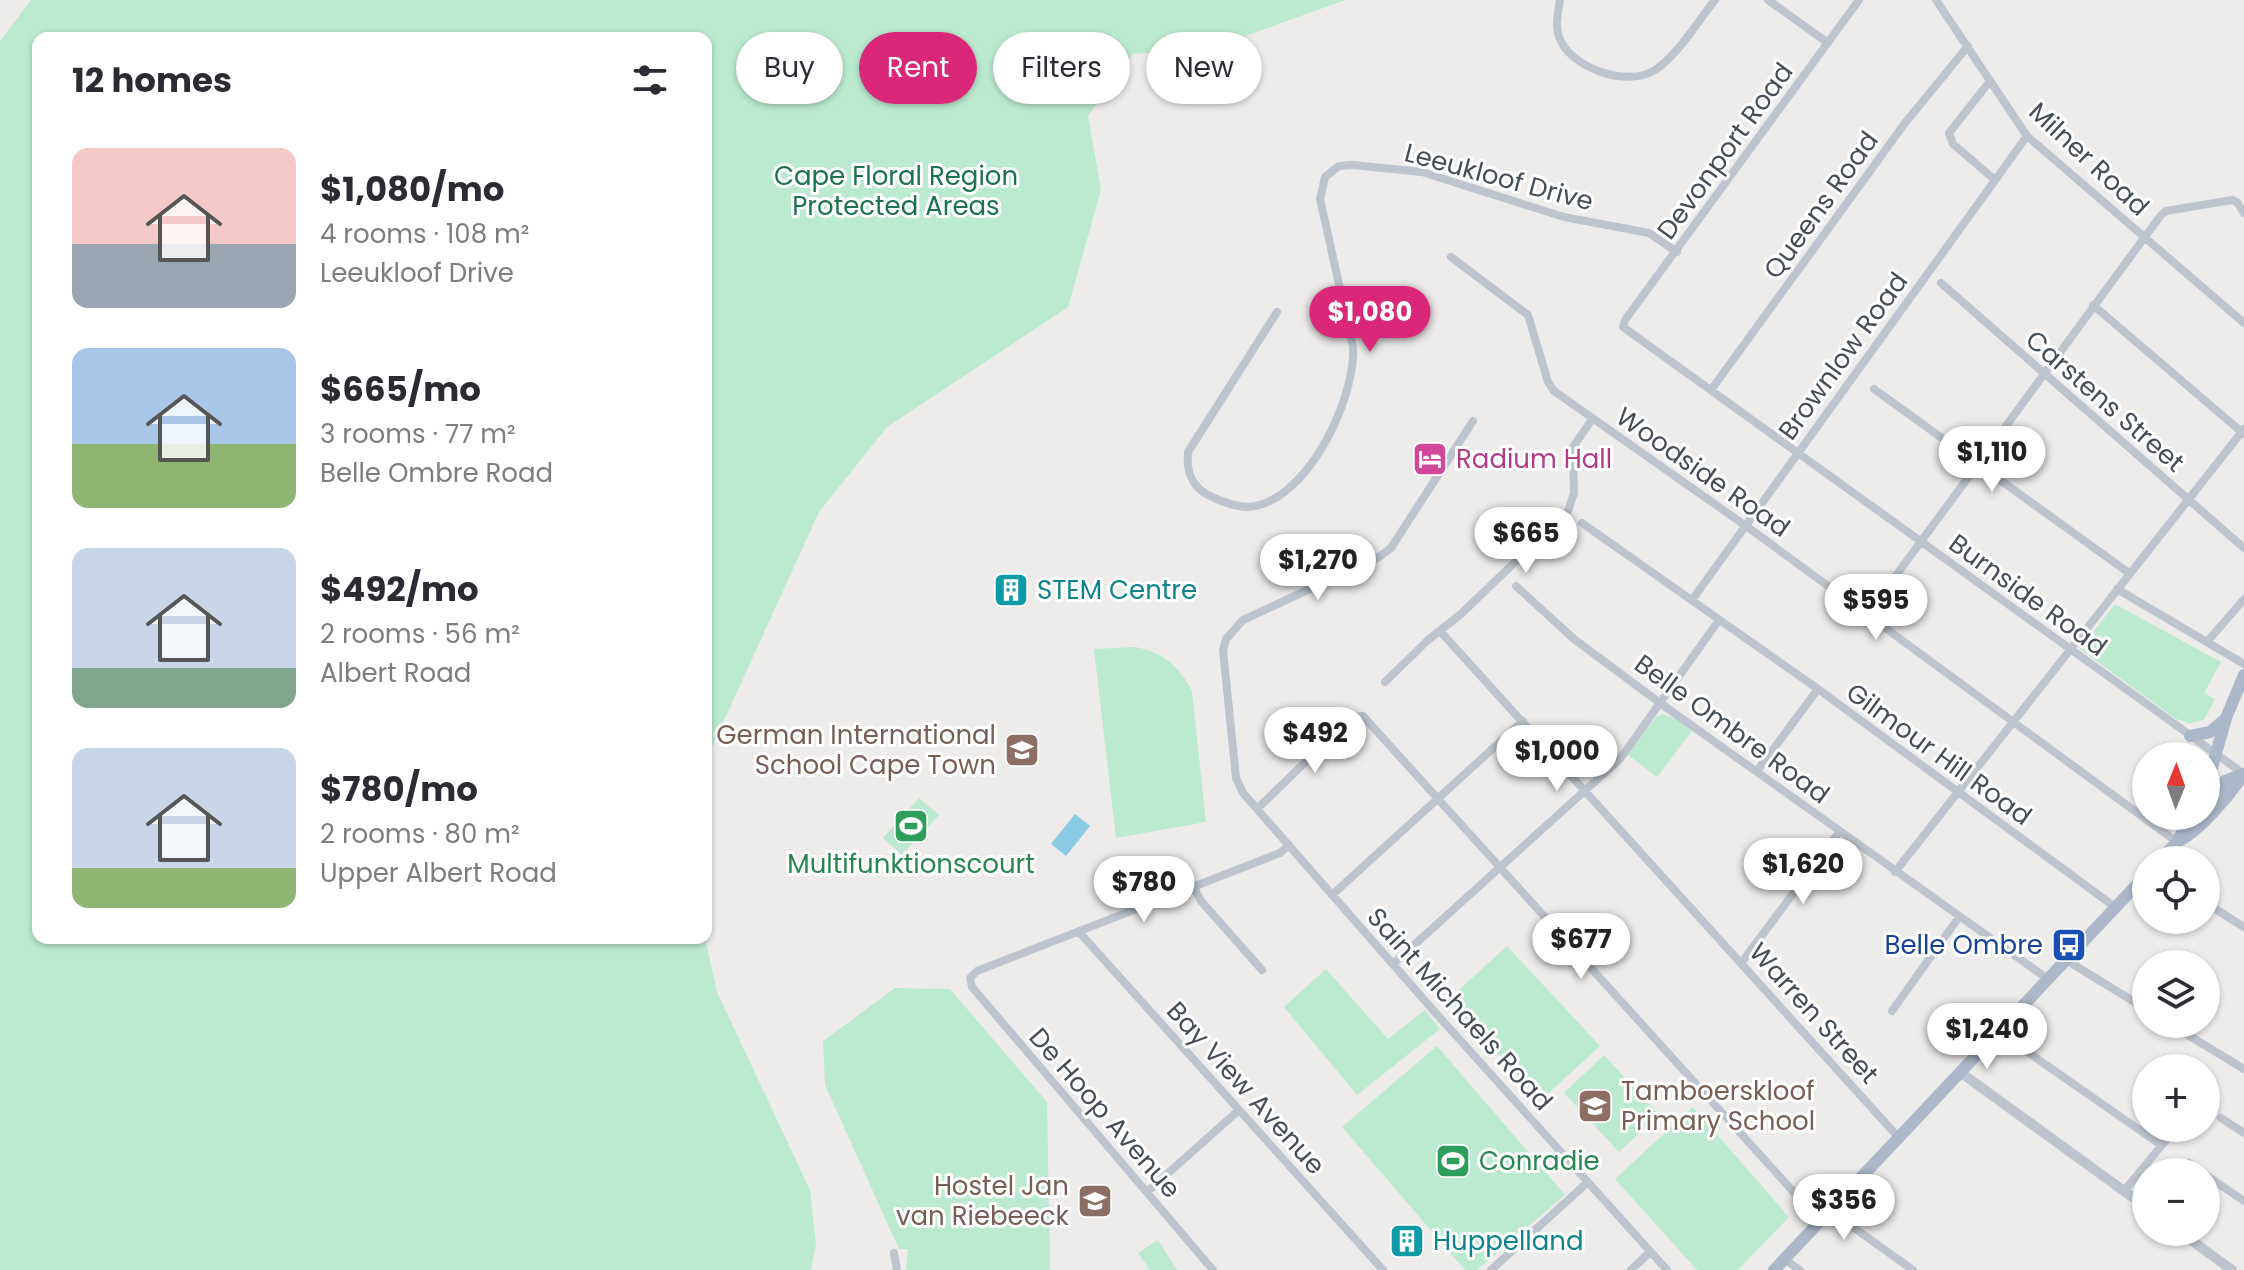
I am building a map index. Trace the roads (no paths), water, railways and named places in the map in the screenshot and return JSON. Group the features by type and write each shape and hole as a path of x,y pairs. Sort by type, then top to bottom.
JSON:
{"main road":[{"path":"2220,742 2244,675"},
{"path":"2190,736 2210,732 2226,718"},
{"path":"2173,846 2191,832 2244,774"},
{"path":"2220,787 2225,781 2244,774"},
{"path":"2177,842 2183,830"},
{"path":"1774,1270 2132,889"}],"street":[{"path":"1560,0 1558,33 1565,47 1599,72 1618,77 1640,76 1659,67 1715,0"},
{"path":"1768,0 1828,43"},
{"name":"Devonport Road","path":"1623,325 1859,0"},
{"name":"Milner Road","path":"1936,0 2027,136 2244,323"},
{"name":"Queens Road","path":"1711,390 1905,123 1968,46"},
{"path":"1990,81 1949,133 1953,144 1995,180"},
{"name":"Brownlow Road","path":"1692,600 2027,136"},
{"name":"Leeukloof Drive","path":"1277,312 1188,452 1187,467 1194,485 1207,495 1234,505 1249,507 1268,502 1307,470 1331,433 1345,400 1353,347 1320,199 1325,177 1334,169 1353,165 1435,175 1564,217 1649,233 1677,252"},
{"path":"1867,615 2143,237 2166,211 2234,200 2244,213"},
{"name":"Woodside Road","path":"1451,257 1528,315 1549,386 2177,842"},
{"name":"Carstens Street","path":"1941,283 2244,548"},
{"path":"1895,872 2243,432 2093,305"},
{"name":"Burnside Road","path":"1623,325 2198,742"},
{"path":"1874,389 2129,573"},
{"path":"1385,682 1568,511 1574,493 1573,447 1593,418"},
{"name":"Saint Michaels Road","path":"1473,421 1391,548 1379,557 1243,620 1226,639 1223,650 1236,778 1243,793 1332,895 1667,1270"},
{"name":"Gilmour Hill Road","path":"1582,523 1818,689 2115,907"},
{"name":"Belle Ombre Road","path":"1516,586 1574,639 1660,703 2048,979"},
{"path":"2117,589 2244,664"},
{"path":"2207,642 2244,599"},
{"path":"1393,964 1620,759 1719,620"},
{"name":"Warren Street","path":"1440,631 1899,1138"},
{"path":"1757,771 1818,689"},
{"path":"1257,809 1352,717 1358,715 1365,718 1819,1220"},
{"path":"1332,895 1440,800 1523,721"},
{"name":"Burnside Road","path":"2220,758 2244,774"},
{"path":"1742,962 1840,831"},
{"path":"1079,932 1280,853 1289,845"},
{"path":"1194,888 1201,901 1262,970"},
{"path":"2220,912 2244,927"},
{"path":"1892,1011 1959,917"},
{"name":"De Hoop Avenue","path":"1079,932 977,971 971,976 972,987 1213,1270"},
{"name":"Bay View Avenue","path":"1079,932 1383,1270"},
{"path":"2066,960 2132,1000"},
{"path":"1999,1032 2161,1145"},
{"path":"2193,1038 2244,1069"},
{"path":"1960,1072 2132,1197"},
{"path":"1147,1192 1239,1110"},
{"path":"2221,1118 2244,1133"},
{"path":"2124,1191 2164,1142"},
{"path":"1491,1270 1588,1182"},
{"path":"2220,1184 2244,1201"},
{"path":"1828,1210 1913,1270"},
{"path":"2199,1246 2232,1270"},
{"path":"1631,1270 1650,1252"},
{"path":"894,1253 897,1270"},
{"path":"1784,1259 1800,1270"}],"water":[{"path":"1075,814 1090,826 1066,856 1051,844"}],"place":[{"name":"Radium Hall","path":"1430,459"},
{"name":"STEM Centre","path":"1011,590"},
{"name":"German International School Cape Town","path":"1022,750"},
{"name":"Multifunktionscourt","path":"911,826"},
{"name":"Belle Ombre","path":"2069,945"},
{"name":"Tamboerskloof Primary School","path":"1595,1106"},
{"name":"Conradie","path":"1453,1161"},
{"name":"Hostel Jan van Riebeeck","path":"1095,1201"},
{"name":"Huppelland","path":"1407,1241"}],"park label":[{"name":"Cape Floral Region Protected Areas","path":"896,191"}]}
